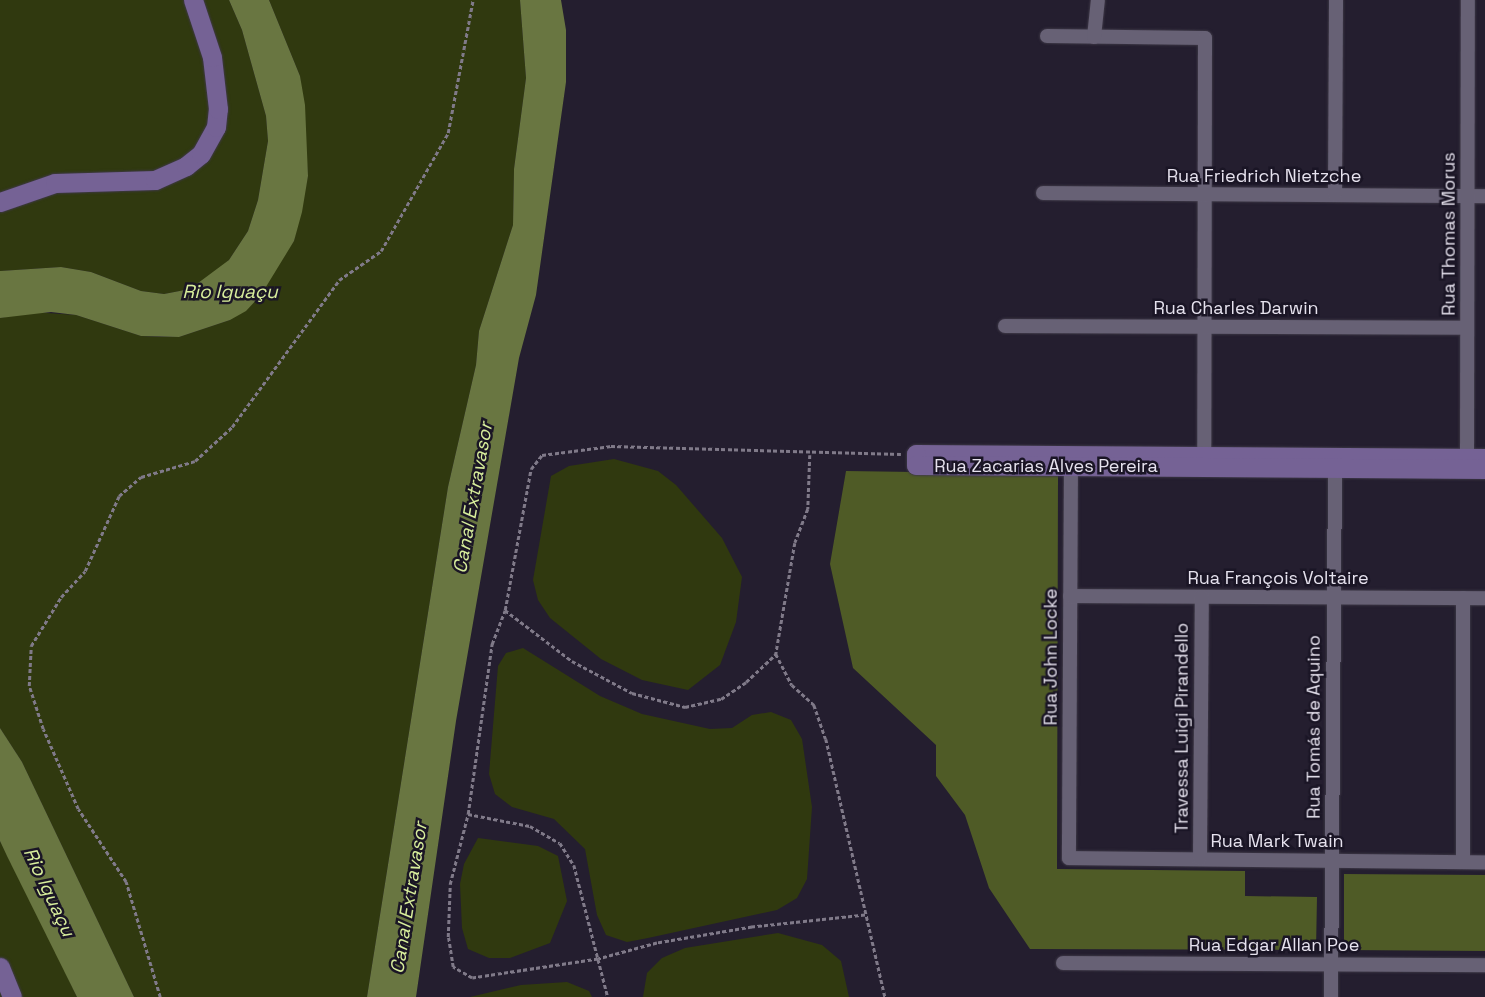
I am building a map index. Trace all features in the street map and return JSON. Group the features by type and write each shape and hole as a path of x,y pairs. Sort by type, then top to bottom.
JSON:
{"street":[{"path":"0,202 54,183 155,180 186,166 201,154 216,127 218,108 212,57 193,0"},
{"path":"1094,37 1098,0"},
{"path":"1335,195 1336,0"},
{"name":"Rua Thomas Morus","path":"1468,0 1467,328 1476,464"},
{"path":"1047,36 1205,38 1204,461"},
{"name":"Rua Friedrich Nietzche","path":"1043,193 1485,196"},
{"name":"Rua Charles Darwin","path":"1005,326 1467,328"},
{"name":"Rua Zacarias Alves Pereira","path":"916,454 1070,460 1476,464"},
{"name":"Rua John Locke","path":"1069,858 1070,460"},
{"name":"Rua Tomás de Aquino","path":"1332,997 1335,462"},
{"name":"Rua François Voltaire","path":"1070,596 1485,598"},
{"name":"Travessa Luigi Pirandello","path":"1200,859 1202,597"},
{"path":"1463,598 1463,861"},
{"name":"Rua Mark Twain","path":"1069,858 1485,862"},
{"name":"Rua Edgar Allan Poe","path":"1063,963 1485,965"},
{"path":"0,967 12,997"}],"path":[{"path":"160,997 126,882 78,809 43,729 29,686 31,646 61,597 85,571 119,496 141,477 195,461 232,427 339,280 381,252 448,133 473,0"},
{"path":"865,914 752,927 657,943 598,959 472,978 453,967 448,937 450,884 468,814 492,644 505,610 531,469 542,455 610,446 810,454 916,454"},
{"path":"810,454 808,509 795,542 776,654 792,685 814,706 826,739 885,997"},
{"path":"505,610 580,666 632,693 685,707 721,699 746,682 776,654"},
{"path":"468,814 530,826 560,843 574,865 608,997"}],"shaded area":[{"path":"0,0 229,0 242,30 266,116 268,141 258,200 248,231 229,260 211,276 190,289 164,294 141,291 91,272 61,267 0,271"},
{"path":"269,0 520,0 526,78 514,169 513,225 479,331 476,365 448,487 367,997 134,997 22,762 0,728 0,318 32,312 76,315 141,336 161,337 179,337 230,320 294,241 308,176 300,76"},
{"path":"614,459 658,471 676,485 722,538 742,577 736,622 720,665 688,690 642,680 601,659 550,618 538,600 533,580 551,476 569,466"},
{"path":"846,471 1058,474 1057,869 1245,871 1245,896 1317,897 1316,950 1030,949 989,888 965,815 936,776 936,745 853,668 830,564"},
{"path":"523,648 600,696 642,714 710,729 732,728 752,715 771,712 791,720 802,739 812,807 807,879 797,898 777,910 648,938 627,942 606,935 597,915 585,849 554,819 512,807 495,794 489,774 498,666 506,653"},
{"path":"478,838 538,846 558,856 567,901 550,943 510,958 489,958 468,949 462,928 460,884 464,864"},
{"path":"0,841 41,920 77,997 0,997"},
{"path":"1344,874 1485,875 1485,951 1344,950"},
{"path":"778,933 822,945 841,961 849,997 643,997 647,973 662,958 685,948"},
{"path":"567,982 589,991 592,997 470,997 521,985"}],"water":[{"name":"Rio Iguaçu","path":"229,0 269,0 300,76 305,105 308,176 302,212 294,241 261,295 246,311 230,320 179,337 141,336 76,315 51,312 0,318 0,271 61,267 91,272 141,291 164,294 190,289 229,260 248,231 258,200 268,141 266,116 242,30"},
{"name":"Canal Extravasor","path":"520,0 561,0 566,30 566,82 536,295 519,358 456,721 416,997 367,997 448,487 476,365 479,331 513,225 514,169 526,78"},
{"name":"Rio Iguaçu","path":"0,728 22,762 134,997 77,997 0,841"}]}
